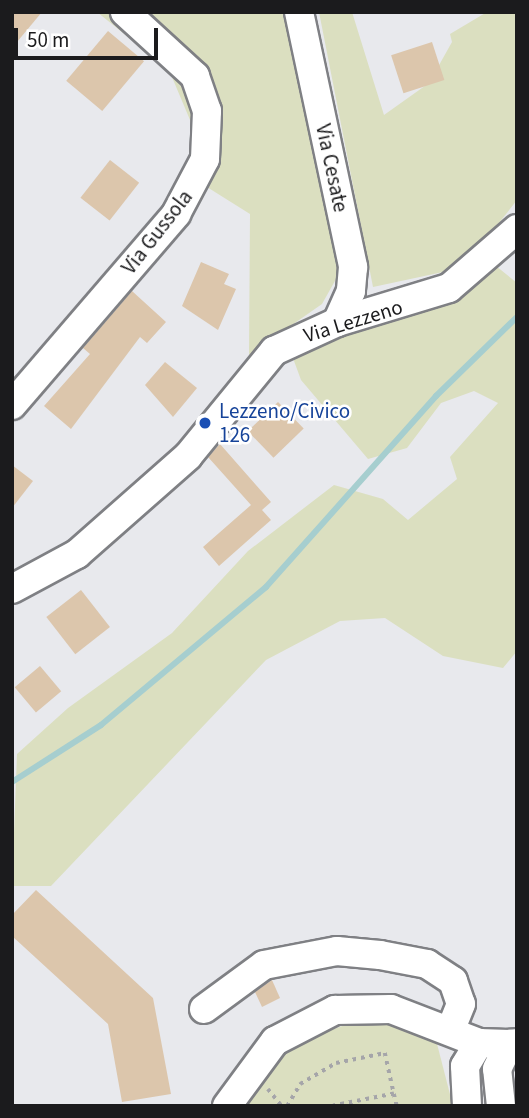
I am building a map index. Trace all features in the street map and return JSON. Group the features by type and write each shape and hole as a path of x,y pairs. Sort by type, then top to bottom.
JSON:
{"street":[{"name":"Via Gussola","path":"12,405 176,214 205,159 207,111 195,76 125,12"},
{"name":"Via Cesate","path":"299,12 353,267 351,291 337,322"},
{"name":"Via Lezzeno","path":"12,589 77,554 188,456 226,417 274,351 337,322 449,288 517,229"},
{"path":"204,1009 264,965 337,951 380,955 427,964 453,981 461,1004 451,1030"},
{"path":"227,1106 275,1041 335,1010 391,1009 479,1043 513,1043"},
{"path":"467,1106 465,1066 479,1043"},
{"path":"501,1106 497,1069 513,1043"}],"path":[{"path":"262,1083 285,1105 300,1084 335,1063 385,1052 397,1106"},
{"path":"333,1106 394,1094"}],"green space":[{"path":"97,12 287,12 340,272 322,304 249,355 250,214 191,177 198,139 169,70"},
{"path":"319,12 352,12 384,115 429,83 452,42 450,34 487,12 517,12 517,200 491,233 443,272 373,287"},
{"path":"496,266 517,283 517,651 503,668 443,656 385,618 340,621 266,660 51,886 12,886 17,754 68,708 172,633 248,551 334,485 383,499 408,520 457,479 450,457 498,403 474,391 441,403 407,448 368,459 301,380 290,350 467,286"},
{"path":"348,1024 414,1025 435,1036 453,1106 243,1106 291,1044"}],"building":[{"path":"12,12 42,12 12,48"},
{"path":"108,31 144,61 102,111 66,81"},
{"path":"432,42 444,80 403,93 391,55"},
{"path":"110,160 139,183 110,221 80,198"},
{"path":"201,262 229,274 224,284 236,289 218,330 182,306"},
{"path":"132,291 166,322 147,343 140,337 71,429 44,406 90,354 83,348"},
{"path":"165,362 197,388 173,417 145,385"},
{"path":"278,402 304,429 273,458 248,431"},
{"path":"220,444 271,502 262,510 271,520 219,566 203,547 251,505 208,457"},
{"path":"12,465 33,481 12,508"},
{"path":"81,590 110,627 75,654 46,617"},
{"path":"40,666 61,691 36,712 15,687"},
{"path":"36,890 153,998 171,1094 122,1102 108,1024 12,936 12,915"},
{"path":"272,980 280,998 262,1007 255,992"}],"waterway":[{"path":"12,782 101,725 266,587 436,396 517,317"}],"place":[{"name":"Lezzeno/Civico 126","path":"205,423"}]}
